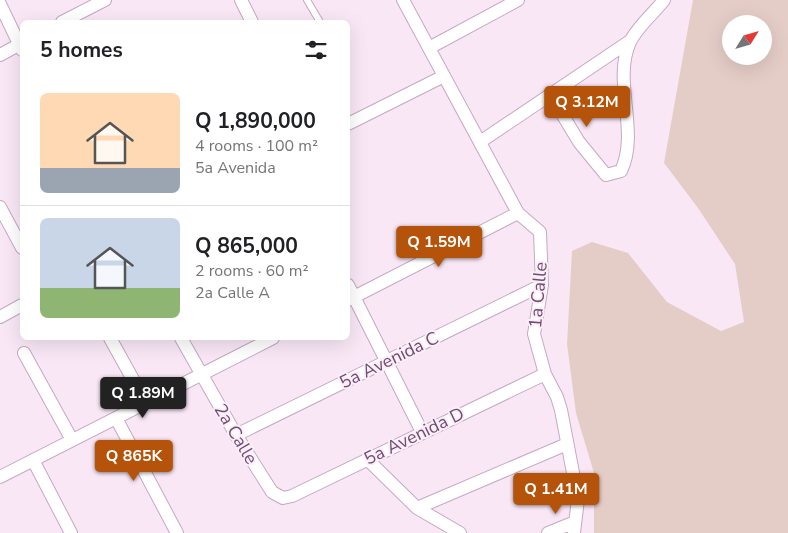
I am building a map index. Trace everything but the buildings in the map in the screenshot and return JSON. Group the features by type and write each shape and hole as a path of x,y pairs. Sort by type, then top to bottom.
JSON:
{"street":[{"path":"66,20 106,0"},
{"path":"240,0 251,20"},
{"name":"1a Calle","path":"403,0 518,213 540,232 542,285 534,334 545,374 557,397 567,444 578,499 574,527"},
{"path":"429,48 518,0"},
{"path":"480,142 630,41 664,0"},
{"path":"0,4 20,42"},
{"path":"550,94 579,142 606,175 621,171 625,163 627,131 624,64 630,41"},
{"path":"0,54 20,47"},
{"path":"350,123 444,76"},
{"path":"0,207 20,244"},
{"path":"350,294 518,213"},
{"name":"5a Avenida C","path":"236,435 542,285"},
{"path":"350,296 422,432"},
{"path":"0,317 20,307"},
{"path":"111,340 146,402"},
{"name":"2a Calle","path":"182,340 236,435 272,492 283,498"},
{"path":"0,477 269,340"},
{"path":"24,353 72,440"},
{"name":"5a Avenida D","path":"283,498 292,496 545,374"},
{"path":"116,418 177,533"},
{"path":"417,508 567,444"},
{"path":"367,459 417,508 460,533"},
{"path":"33,460 71,533"},
{"path":"548,533 574,527"}],"lane":[{"path":"307,0 319,20"}],"shaded area":[{"path":"693,0 788,0 788,533 594,533 594,473 576,413 567,344 572,251 592,242 628,253 667,302 721,331 744,322 735,264 698,208 664,163"}]}
